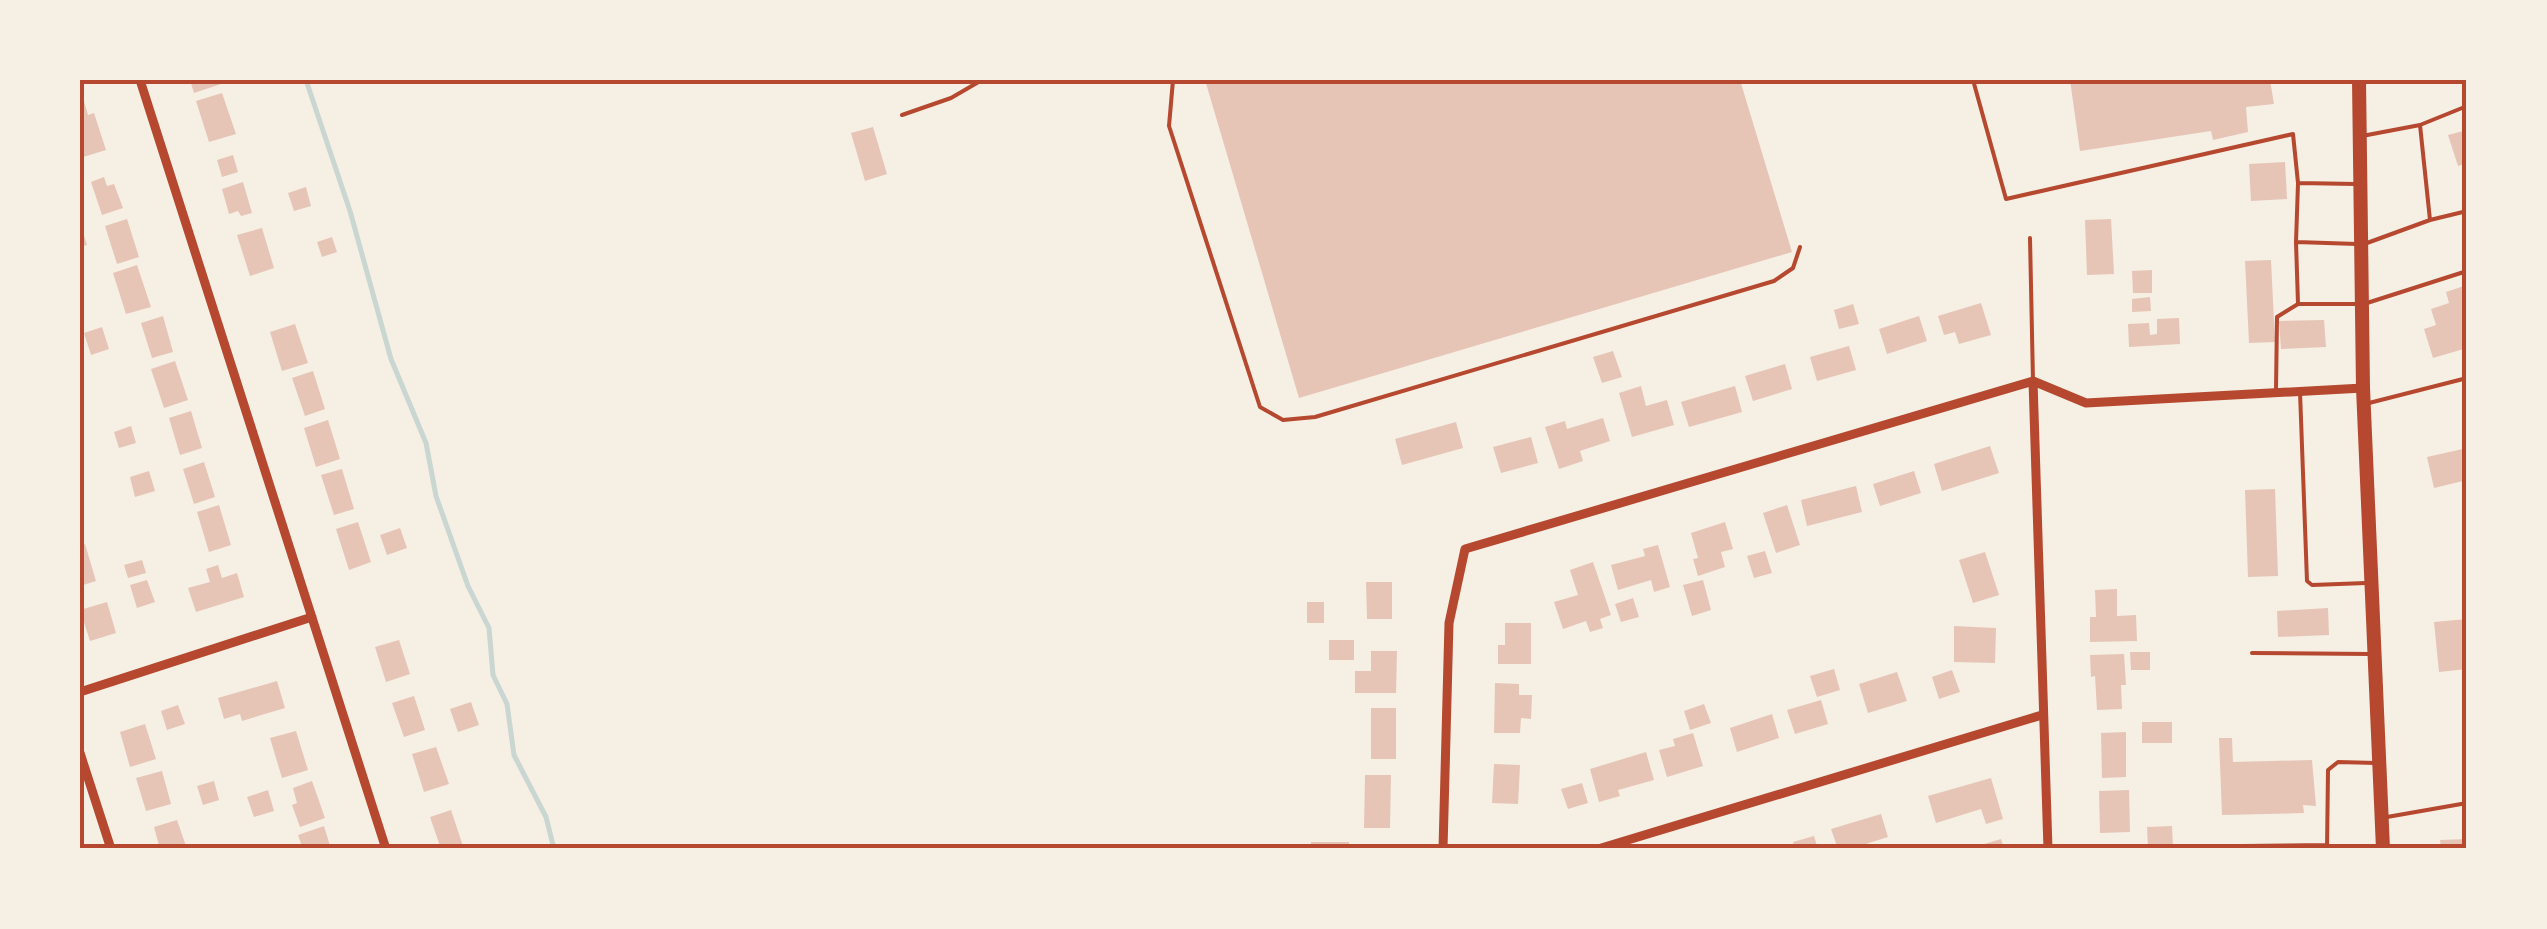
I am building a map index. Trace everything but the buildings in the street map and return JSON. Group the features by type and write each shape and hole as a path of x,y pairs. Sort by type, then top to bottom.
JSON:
{"main road":[{"path":"2359,80 2363,388 2384,849"}],"street":[{"path":"140,80 386,849"},
{"path":"2033,381 2048,849"},
{"path":"1443,849 1449,622 1465,548 2033,381 2086,403 2363,388"},
{"path":"80,692 312,616"},
{"path":"1598,849 2042,715"},
{"path":"80,753 111,849"}],"lane":[{"path":"902,115 952,98 982,80"},
{"path":"1174,80 1169,126 1260,407 1284,420 1315,417 1774,281 1794,268 1800,247"},
{"path":"1973,80 2006,198 2293,134 2298,184 2298,304"},
{"path":"2361,136 2420,124 2467,106"},
{"path":"2420,124 2430,220"},
{"path":"2298,184 2362,184"},
{"path":"2296,242 2364,244 2430,220 2467,212"},
{"path":"2030,238 2033,381"},
{"path":"2276,393 2277,317 2298,304 2364,304 2467,271"},
{"path":"2364,404 2467,378"},
{"path":"2300,392 2307,581 2312,585 2372,583"},
{"path":"2252,653 2375,654"},
{"path":"2239,849 2327,847 2328,770 2338,762 2380,764"},
{"path":"2382,818 2467,803"}],"waterway":[{"path":"306,80 350,211 391,359 426,443 436,496 468,586 489,628 493,675 507,704 514,755 546,817 554,849"}]}
